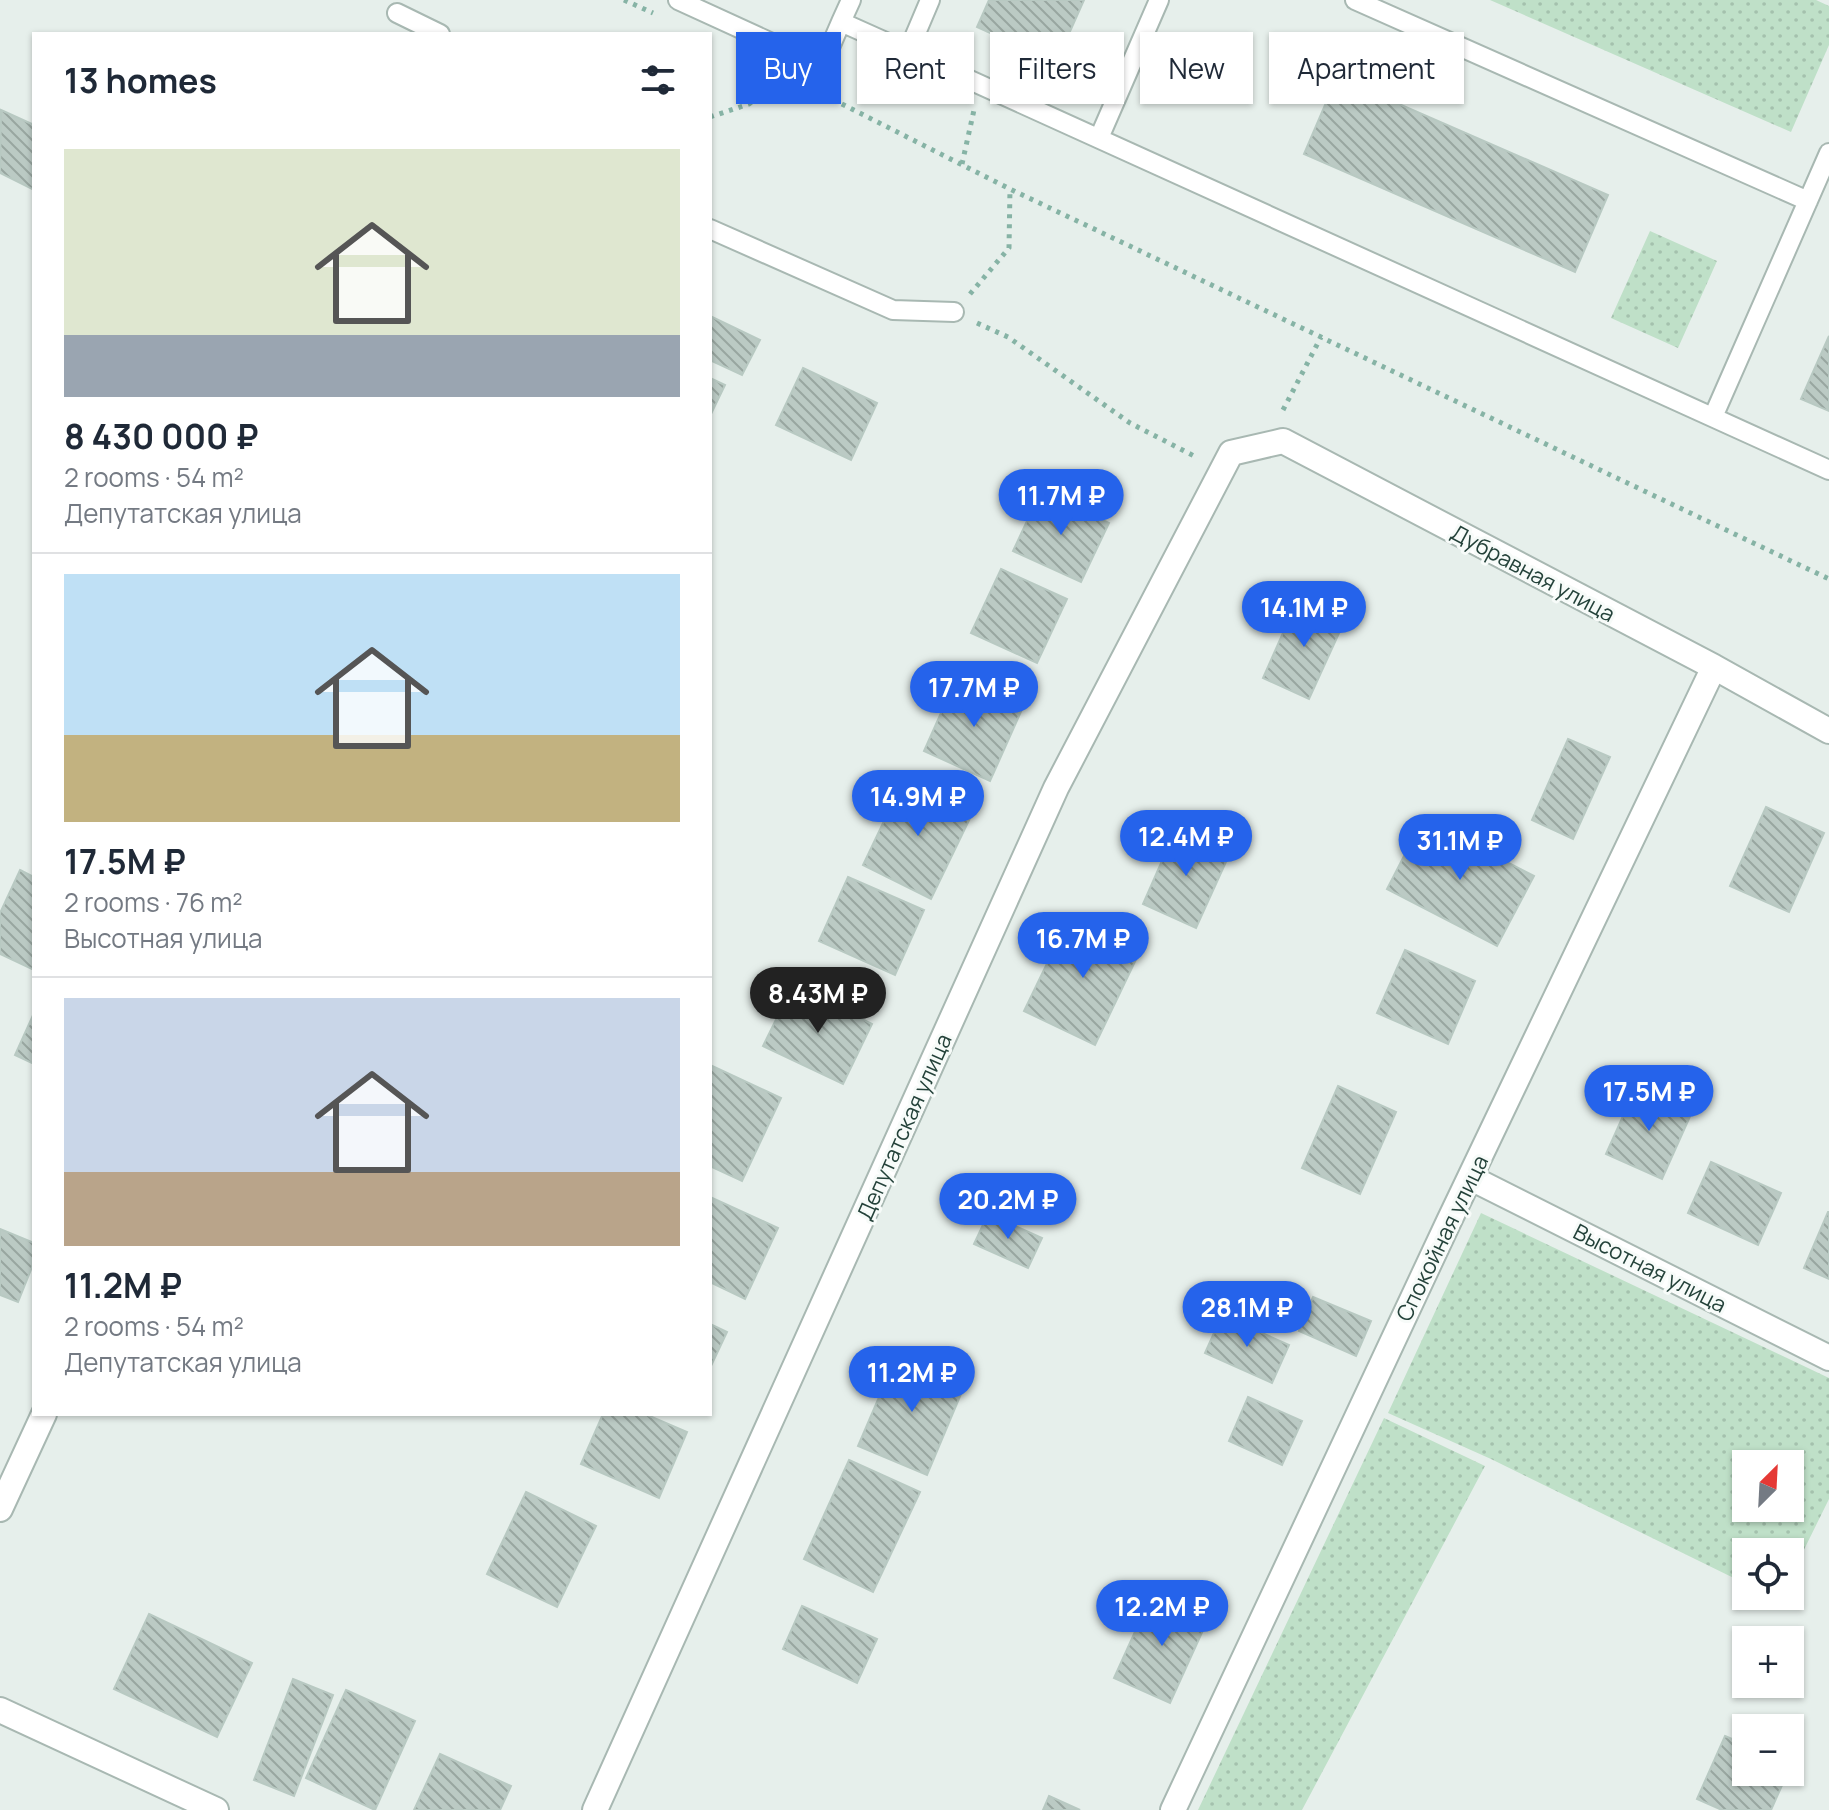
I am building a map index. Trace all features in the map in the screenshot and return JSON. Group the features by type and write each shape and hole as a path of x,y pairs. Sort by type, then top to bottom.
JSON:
{"street":[{"name":"Дубравная улица","path":"1227,462 1264,445 1283,441 1714,667 1829,731"},
{"name":"Депутатская улица","path":"595,1810 1056,788 1227,462"},
{"name":"Спокойная улица","path":"1173,1810 1714,667"},
{"name":"Высотная улица","path":"1471,1178 1829,1358"},
{"path":"0,1509 43,1416"},
{"path":"0,1710 216,1810"}],"lane":[{"path":"678,0 749,32"},
{"path":"837,32 851,0"},
{"path":"916,32 930,0"},
{"path":"1099,138 1159,0"},
{"path":"1355,0 1808,201"},
{"path":"397,13 436,32"},
{"path":"841,22 863,32"},
{"path":"974,81 1829,470"},
{"path":"1713,417 1829,153"},
{"path":"712,230 893,310 954,312"}],"path":[{"path":"962,164 980,84"},
{"path":"712,116 749,104"},
{"path":"841,104 1010,189 1829,579"},
{"path":"1010,189 1009,248 954,312 1008,337 1130,423 1227,462"},
{"path":"1264,445 1321,337"}],"green space":[{"path":"1490,0 1816,0 1829,6 1829,45 1791,132"},
{"path":"1650,231 1717,261 1678,348 1611,318"},
{"path":"1481,1213 1829,1378 1829,1499 1804,1550 1804,1538 1732,1538 1732,1577 1491,1459 1388,1413"},
{"path":"1384,1418 1485,1466 1302,1810 1198,1810"}],"building":[{"path":"989,0 1084,0 1070,32 990,33 977,27"},
{"path":"1325,104 1399,104 1608,195 1575,272 1304,154"},
{"path":"1,110 32,124 32,189 0,173"},
{"path":"712,317 760,340 742,375 712,361"},
{"path":"1829,336 1829,411 1801,399"},
{"path":"803,368 877,403 851,460 776,425"},
{"path":"712,379 725,385 712,412"},
{"path":"1041,491 1109,523 1081,582 1013,551"},
{"path":"1001,569 1067,599 1037,663 971,633"},
{"path":"1298,599 1345,620 1309,699 1263,678"},
{"path":"957,677 1023,707 990,781 924,751"},
{"path":"1568,739 1610,757 1573,839 1532,820"},
{"path":"905,777 974,810 931,899 863,865"},
{"path":"1766,807 1824,833 1789,912 1730,886"},
{"path":"1423,819 1534,876 1497,946 1387,889"},
{"path":"1176,829 1230,853 1196,928 1143,904"},
{"path":"20,870 32,876 32,969 0,954 0,913"},
{"path":"848,877 924,910 895,975 819,941"},
{"path":"1070,916 1141,949 1095,1045 1024,1011"},
{"path":"1405,950 1475,981 1448,1044 1377,1013"},
{"path":"793,985 872,1024 843,1084 763,1046"},
{"path":"32,1017 32,1063 15,1055"},
{"path":"712,1066 781,1098 742,1181 712,1167"},
{"path":"1338,1086 1396,1112 1360,1194 1302,1168"},
{"path":"1636,1087 1692,1112 1662,1179 1606,1154"},
{"path":"1711,1162 1781,1193 1758,1245 1688,1213"},
{"path":"712,1198 778,1228 745,1299 712,1283"},
{"path":"1829,1212 1829,1279 1804,1268"},
{"path":"988,1214 1042,1238 1028,1268 974,1244"},
{"path":"0,1229 32,1242 32,1267 18,1302 0,1295"},
{"path":"1313,1297 1371,1321 1356,1356 1299,1331"},
{"path":"1222,1315 1289,1345 1272,1383 1205,1353"},
{"path":"712,1325 727,1332 712,1364"},
{"path":"898,1353 966,1382 927,1475 858,1446"},
{"path":"1248,1397 1302,1421 1282,1465 1229,1441"},
{"path":"602,1416 650,1416 687,1432 659,1498 581,1464"},
{"path":"849,1460 920,1492 873,1592 804,1559"},
{"path":"526,1492 596,1526 557,1607 487,1574"},
{"path":"1153,1592 1209,1617 1170,1703 1114,1678"},
{"path":"802,1606 877,1639 857,1683 783,1649"},
{"path":"149,1614 252,1663 217,1737 114,1689"},
{"path":"293,1679 333,1695 294,1796 254,1780"},
{"path":"346,1690 415,1721 375,1810 306,1778"},
{"path":"1725,1736 1732,1739 1732,1786 1782,1786 1771,1810 1722,1810 1697,1799"},
{"path":"440,1754 511,1786 500,1810 414,1810"},
{"path":"1049,1796 1080,1810 1043,1810"}]}
